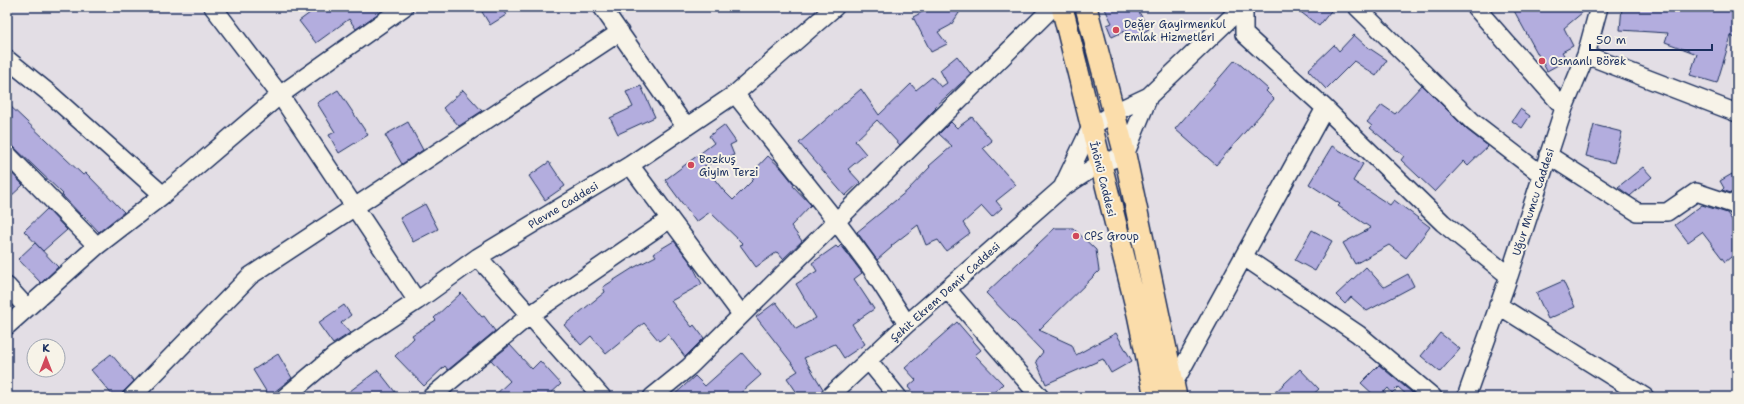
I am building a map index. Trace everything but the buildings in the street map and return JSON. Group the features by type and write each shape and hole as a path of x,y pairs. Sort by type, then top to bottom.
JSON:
{"main road":[{"name":"İnönü Caddesi","path":"1062,7 1099,164 1138,314 1155,397"},
{"path":"1086,7 1115,112 1125,155 1174,391"}],"street":[{"path":"214,7 280,95 353,207 417,301"},
{"path":"7,326 96,246 163,195 280,95 404,7"},
{"path":"602,7 680,118 689,125"},
{"name":"Plevne Caddesi","path":"285,397 335,355 417,301 478,257 630,165 735,94 836,7"},
{"path":"652,397 689,367 1054,7"},
{"path":"1062,188 1091,128 1115,112 1149,96 1243,7"},
{"path":"1243,7 1244,34 1326,108 1444,223 1508,276"},
{"path":"1357,7 1473,122 1542,175"},
{"path":"1475,7 1564,108"},
{"name":"Uğur Mumcu Caddesi","path":"1466,397 1564,108 1586,55 1599,7"},
{"path":"132,397 250,276 620,32"},
{"path":"1586,55 1737,113"},
{"path":"7,59 49,93 163,195"},
{"path":"735,94 836,221 871,268 907,324"},
{"path":"1062,188 1099,164 1125,155 1149,96"},
{"path":"1174,391 1244,257 1326,108"},
{"path":"7,154 96,246"},
{"path":"1548,155 1636,212 1667,212 1696,192 1735,205 1737,208"},
{"path":"630,165 742,314"},
{"name":"Şehit Ekrem Demir Caddesi","path":"829,397 907,324 1062,188"},
{"path":"431,397 530,315 670,219"},
{"path":"478,257 602,397"},
{"path":"1244,257 1358,334 1433,397"},
{"path":"7,286 27,308"},
{"path":"947,289 1040,397"},
{"path":"1498,305 1645,397"},
{"path":"868,360 898,397"}],"place":[{"name":"Değer Gayirmenkul Emlak Hizmetleri","path":"1116,30"},
{"name":"Osmanlı Börek","path":"1542,61"},
{"name":"Bozkuş Giyim Terzi","path":"691,165"},
{"name":"CPS Group","path":"1076,236"}]}
